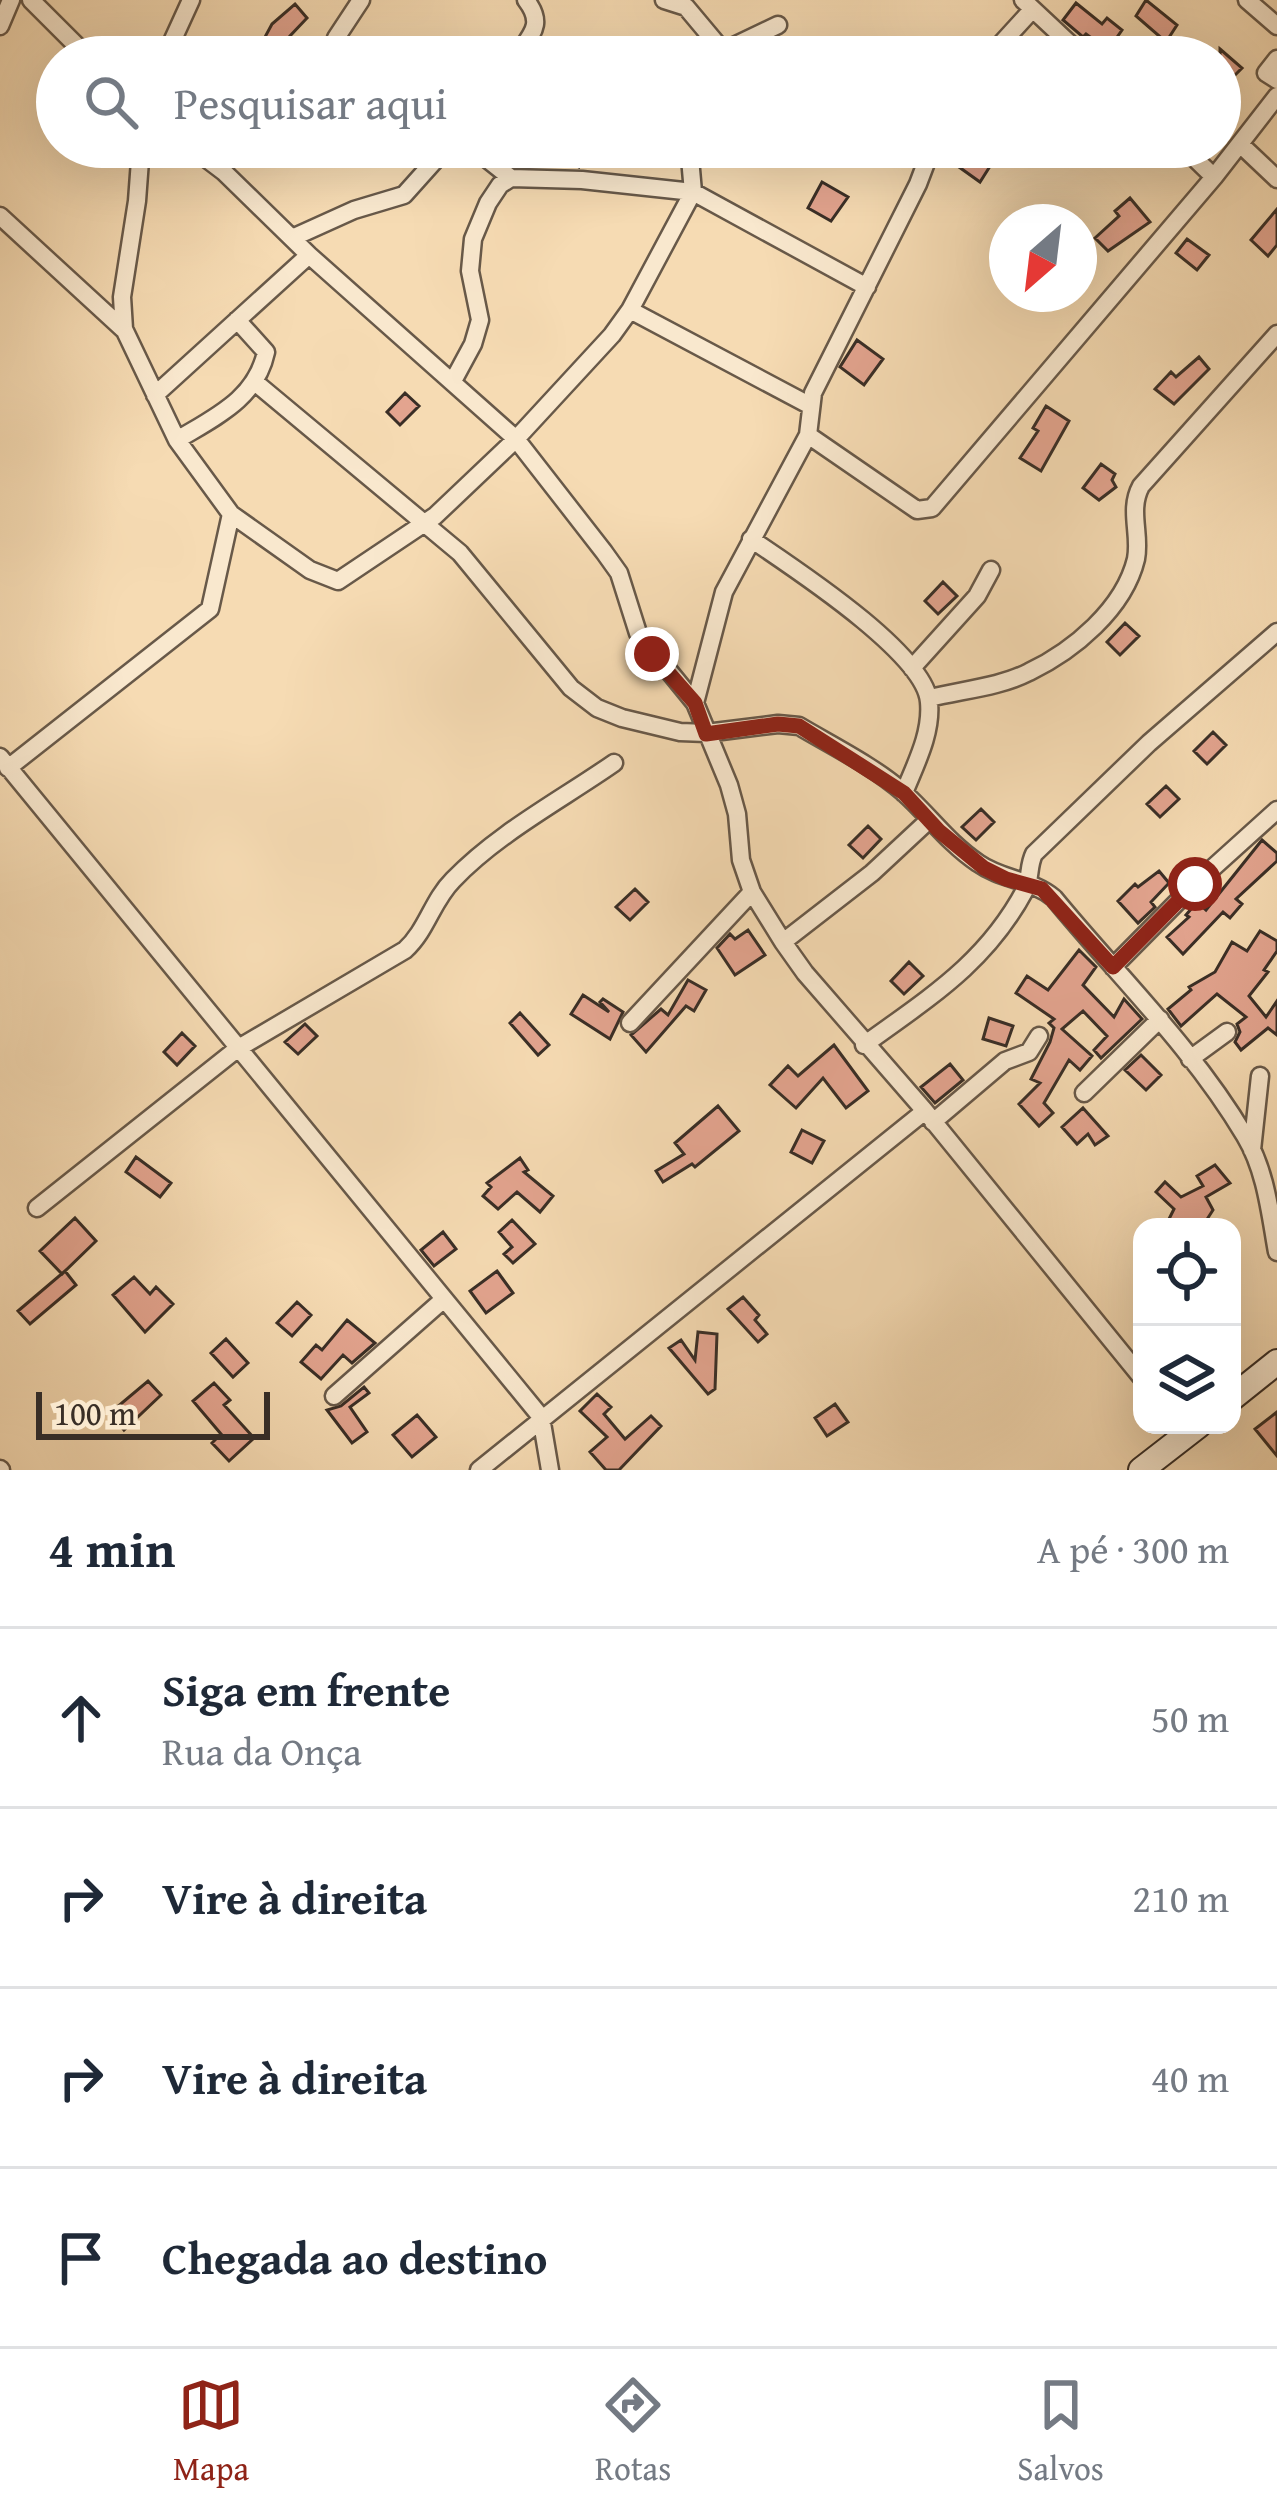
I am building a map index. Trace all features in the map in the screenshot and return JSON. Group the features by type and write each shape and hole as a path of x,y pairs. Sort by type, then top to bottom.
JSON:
{"main road":[{"path":"1241,1391 1277,1362"},
{"path":"1151,1467 1183,1434"}],"street":[{"path":"0,26 11,0"},
{"path":"31,0 67,36"},
{"path":"174,36 190,0"},
{"path":"337,36 361,0"},
{"path":"526,0 537,23 529,36"},
{"path":"664,0 686,8 705,36"},
{"path":"1247,0 1277,26"},
{"path":"1004,36 1027,5 1061,36"},
{"path":"755,36 778,25"},
{"path":"1277,59 1266,74 1277,80"},
{"path":"1241,143 1277,96"},
{"path":"1241,145 1277,179"},
{"path":"138,168 122,297 124,329 155,395 177,440 231,514 310,570 338,581 424,523 516,439 612,335 693,192 691,168"},
{"path":"219,168 516,439 619,573 638,633 695,703 729,785 741,860 752,892 783,942 1133,1367"},
{"path":"292,238 354,210 404,195 428,168"},
{"path":"499,168 512,178"},
{"path":"695,703 724,592 808,435 809,405 922,168"},
{"path":"1205,168 1214,177"},
{"path":"808,435 917,510 932,508 1221,168"},
{"path":"453,381 480,320 470,271 472,239 488,203 500,185 512,178 693,192 867,286"},
{"path":"0,216 124,329"},
{"path":"155,395 309,255"},
{"path":"630,310 809,405"},
{"path":"177,440 243,398 256,383 266,352 237,320"},
{"path":"930,698 1028,673 1071,646 1107,614 1136,560 1133,504 1141,486 1277,334"},
{"path":"256,383 464,557 571,688 597,708 638,722 706,734 778,724 799,726 904,793 984,868 1029,883 1054,898 1160,1019 1252,1151 1277,1252"},
{"path":"231,514 210,609 4,763 541,1417 550,1470"},
{"path":"752,539 830,592 912,668 930,698 928,729 904,793"},
{"path":"912,668 977,596 991,570"},
{"path":"864,1045 980,957 1029,883 1034,854 1060,825 1277,632"},
{"path":"38,1208 237,1049 405,950 418,938 436,900 484,852 614,764"},
{"path":"1113,967 1277,810"},
{"path":"783,942 872,873 929,820"},
{"path":"630,1022 752,892"},
{"path":"1084,1093 1160,1019"},
{"path":"1190,1059 1227,1033"},
{"path":"479,1470 929,1116 1005,1061 1029,1052 1039,1036"},
{"path":"1252,1151 1260,1076"},
{"path":"334,1396 444,1299"}],"building":[{"path":"1146,0 1177,25 1170,36 1159,36 1136,16"},
{"path":"1076,3 1102,24 1107,18 1122,30 1118,36 1082,36 1063,20"},
{"path":"295,4 307,18 290,36 266,36"},
{"path":"960,168 989,168 980,182"},
{"path":"822,182 848,197 831,221 808,208"},
{"path":"1130,198 1150,222 1108,251 1097,236 1119,216 1115,211"},
{"path":"1277,209 1277,245 1268,256 1251,240"},
{"path":"1187,239 1209,255 1197,270 1176,253"},
{"path":"857,340 883,359 864,385 840,367"},
{"path":"1199,357 1209,369 1174,404 1155,389 1171,372 1176,377"},
{"path":"405,393 419,406 400,425 387,412"},
{"path":"1046,406 1069,421 1041,471 1020,458 1038,431 1033,428"},
{"path":"1101,464 1115,474 1116,487 1099,500 1083,488"},
{"path":"943,582 957,596 938,614 925,601"},
{"path":"1125,623 1139,636 1120,655 1107,642"},
{"path":"1213,732 1226,745 1207,764 1194,751"},
{"path":"1166,786 1179,799 1160,817 1147,804"},
{"path":"981,809 994,822 976,840 962,827"},
{"path":"868,826 881,839 863,858 849,845"},
{"path":"1262,840 1277,853 1277,861 1236,899 1242,904 1230,918 1223,912 1183,954 1167,937 1189,917 1197,902 1206,910"},
{"path":"1159,871 1169,883 1151,902 1155,907 1138,923 1118,901 1135,884 1138,887"},
{"path":"635,889 648,902 630,920 616,907"},
{"path":"748,930 765,955 735,975 717,948 730,934 735,939"},
{"path":"1260,931 1277,941 1277,951 1249,996 1266,1017 1277,1001 1277,1035 1268,1028 1241,1050 1235,1042 1240,1032 1237,1024 1246,1017 1217,994 1181,1026 1168,1009 1189,987 1215,972 1232,942 1247,951"},
{"path":"1079,950 1096,967 1083,985 1114,1017 1124,999 1142,1019 1101,1058 1094,1050 1107,1036 1083,1011 1062,1029 1092,1056 1080,1070 1069,1060 1044,1103 1053,1113 1039,1126 1019,1104 1040,1083 1031,1079 1050,1042 1054,1028 1049,1023 1054,1019 1016,993 1027,976 1048,990"},
{"path":"909,962 923,976 904,994 891,981"},
{"path":"688,980 706,990 694,1011 686,1006 646,1052 631,1035 661,1009 668,1015"},
{"path":"583,995 609,1012 600,1002 603,999 623,1012 610,1039 571,1014"},
{"path":"520,1013 549,1045 538,1055 510,1023"},
{"path":"989,1018 1013,1026 1006,1046 983,1039"},
{"path":"305,1024 317,1036 298,1054 285,1042"},
{"path":"182,1033 195,1046 177,1065 164,1052"},
{"path":"834,1045 868,1091 846,1108 823,1078 796,1108 770,1085 788,1066 798,1076"},
{"path":"1141,1055 1161,1075 1146,1090 1125,1070"},
{"path":"950,1064 963,1080 935,1103 921,1087"},
{"path":"718,1106 739,1131 695,1167 692,1164 663,1182 656,1171 684,1154 675,1143"},
{"path":"1083,1108 1108,1136 1095,1145 1088,1134 1077,1144 1062,1127"},
{"path":"802,1130 824,1141 812,1163 791,1152"},
{"path":"136,1157 171,1183 160,1197 126,1172"},
{"path":"520,1158 528,1170 524,1172 553,1196 540,1212 517,1192 498,1209 483,1196 491,1187 487,1183"},
{"path":"1215,1165 1230,1183 1206,1197 1213,1210 1208,1218 1170,1218 1174,1209 1156,1192 1165,1182 1181,1197 1203,1186 1197,1176"},
{"path":"75,1218 96,1241 62,1274 40,1251"},
{"path":"512,1220 535,1244 513,1263 504,1254 512,1247 499,1232"},
{"path":"443,1232 456,1249 434,1266 421,1250"},
{"path":"65,1271 76,1285 30,1324 18,1311"},
{"path":"497,1271 513,1293 486,1313 470,1291"},
{"path":"134,1277 150,1294 156,1287 173,1304 145,1332 113,1295"},
{"path":"743,1297 759,1315 755,1320 767,1334 758,1342 728,1309"},
{"path":"297,1302 311,1315 292,1336 277,1323"},
{"path":"347,1320 375,1343 352,1363 343,1355 321,1379 301,1362 316,1345 322,1350"},
{"path":"698,1332 717,1334 715,1389 708,1394 669,1348 681,1340 695,1360"},
{"path":"226,1339 248,1363 233,1377 211,1353"},
{"path":"148,1381 161,1395 124,1430 110,1413"},
{"path":"214,1383 230,1400 224,1405 254,1438 229,1461 212,1443 221,1434 193,1401"},
{"path":"364,1387 369,1393 350,1407 367,1432 352,1443 327,1410 341,1406"},
{"path":"597,1394 611,1407 604,1414 625,1439 651,1416 661,1426 619,1470 606,1470 590,1452 607,1437 580,1411"},
{"path":"835,1404 848,1422 827,1436 815,1418"},
{"path":"1277,1412 1277,1456 1255,1429"},
{"path":"417,1415 436,1437 412,1457 393,1435"}],"route":[{"path":"652,654 695,703 706,734 778,724 799,726 890,782 984,868 1029,883 1054,898 1113,967 1195,884"}]}
